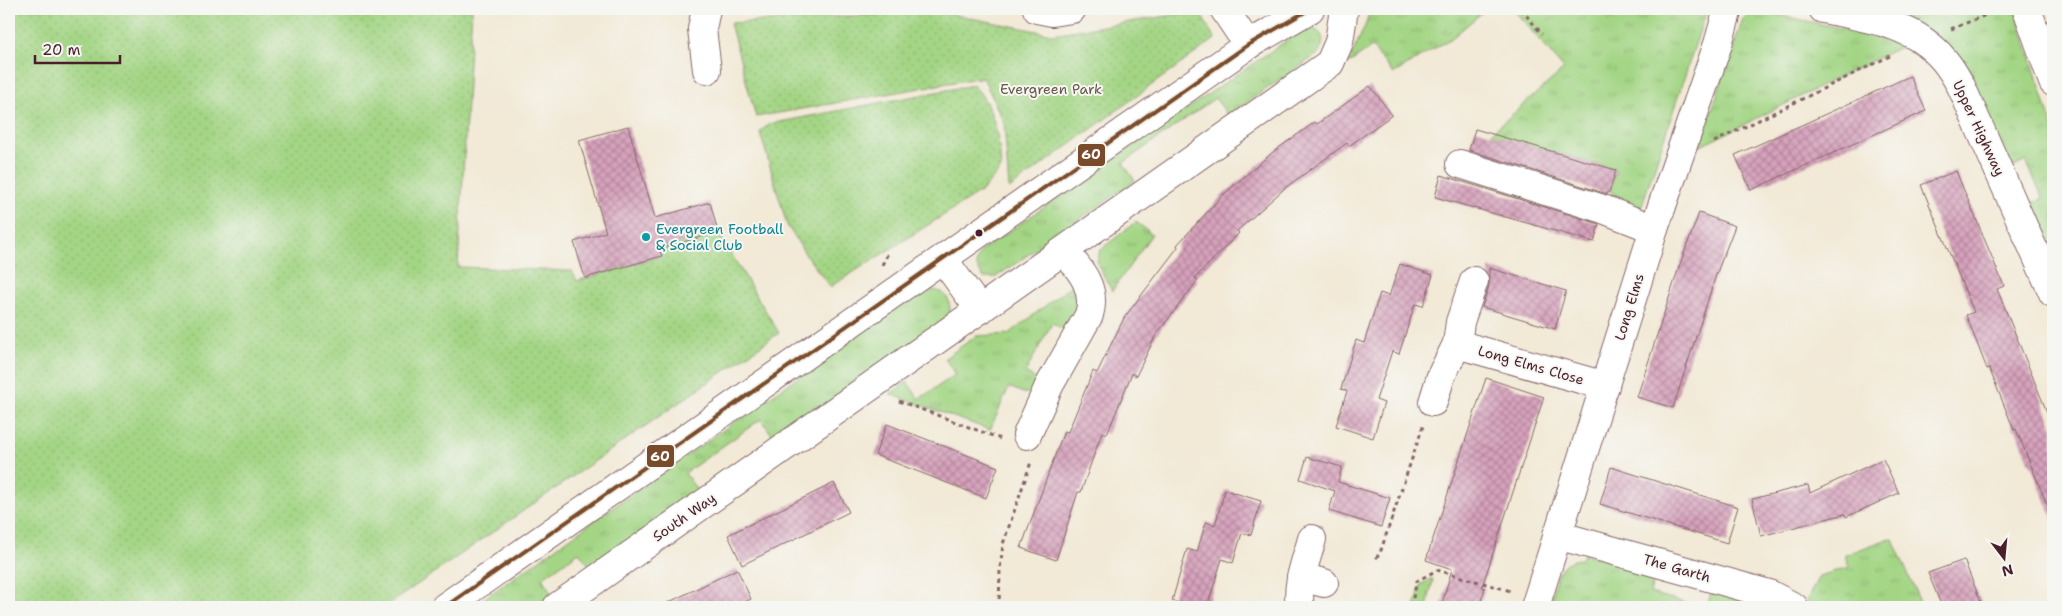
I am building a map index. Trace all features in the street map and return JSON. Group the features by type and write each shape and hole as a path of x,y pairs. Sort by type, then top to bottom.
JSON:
{"street":[{"path":"706,9 702,29 706,70"},
{"path":"1037,9 1052,12 1072,9"},
{"path":"1224,9 1248,45"},
{"path":"445,607 1248,45 1310,9"},
{"name":"South Way","path":"556,607 1330,64 1340,42 1344,9"},
{"name":"Long Elms","path":"1535,607 1556,535 1654,229 1718,44 1728,9"},
{"name":"Upper Highway","path":"1823,9 1898,26 1924,41 1944,60 1961,86 2053,293"},
{"path":"2027,9 2053,82"},
{"path":"1460,164 1603,209 1654,229"},
{"path":"1022,443 1049,386 1089,315 1092,304 1091,293 1086,280 1064,251"},
{"path":"943,259 980,310"},
{"path":"1428,414 1441,376 1458,344 1460,322 1474,281"},
{"name":"Long Elms Close","path":"1458,344 1605,386"},
{"name":"The Garth","path":"1556,535 1769,594 1794,607"},
{"path":"1300,607 1312,580 1312,539"}],"path":[{"path":"1521,9 1542,34"},
{"path":"1942,33 2001,9"},
{"path":"1709,144 1891,55"},
{"path":"891,398 1022,443 1000,570 999,607"},
{"path":"1376,558 1380,553 1428,414"},
{"path":"1411,606 1418,580 1437,570 1514,591"}],"green space":[{"path":"9,9 472,9 458,267 572,271 577,281 661,256 659,249 718,232 779,333 385,607 9,607"},
{"path":"1370,9 1486,9 1453,37 1393,74 1372,47 1347,65 1366,24"},
{"path":"1513,9 1707,9 1639,214 1616,200 1610,190 1616,170 1490,134 1564,69"},
{"path":"1862,9 2015,9 2053,128 2053,238 2043,242 2027,206 2043,198 2026,161 2010,169 1970,79"},
{"path":"1756,10 1858,32 1902,46 1699,147 1743,19"},
{"name":"Evergreen Park","path":"936,11 1052,34 1199,11 1215,39 1009,189 1004,123 983,77 756,117 730,23"},
{"path":"1306,27 1316,30 1322,36 1321,49 1318,54 1228,115 1215,98 1123,163 1135,181 996,277 984,278 977,267 977,261 982,250"},
{"path":"973,85 980,93 991,113 997,135 1001,169 982,191 830,287 787,225 760,132 769,124"},
{"path":"1136,222 1152,234 1112,291 1097,263 1100,250"},
{"path":"1076,282 1082,304 1069,332 1052,323 1025,373 1041,382 1032,393 1023,393 1009,387 990,430 890,394 907,382 919,399 955,375 945,358 976,336 1009,334"},
{"path":"934,290 945,295 949,304 950,312 941,323 775,439 761,419 685,473 699,493 591,568 579,552 542,578 552,594 534,607 472,607 919,292"},
{"path":"1890,538 1893,539 1922,607 1810,607 1806,602 1819,576 1849,567 1845,555"},
{"path":"1584,554 1656,572 1650,593 1700,607 1550,607 1557,576 1561,569 1572,560 1581,559"},
{"path":"1433,579 1427,607 1415,607 1421,584"},
{"path":"1712,589 1773,607 1707,607"}],"building":[{"path":"1910,76 1926,111 1751,190 1735,155"},
{"path":"1370,86 1392,115 1349,146 1347,143 1285,188 1237,231 1239,233 1195,278 1198,280 1156,335 1136,376 1132,373 1107,434 1102,432 1081,492 1078,492 1056,560 1021,548 1064,431 1068,432 1093,371 1097,373 1124,318 1178,247 1177,245 1223,195 1273,152 1315,122 1317,124"},
{"path":"628,126 655,218 710,202 718,232 659,249 662,256 585,278 574,242 606,232 579,140"},
{"path":"1475,129 1616,170 1610,190 1607,194 1469,150"},
{"path":"1956,171 2004,286 1997,289 2053,427 2053,519 2016,429 2014,430 1989,368 1987,369 1966,315 1974,312 1921,185"},
{"path":"1441,175 1599,224 1594,242 1435,197"},
{"path":"1699,213 1735,226 1716,275 1673,408 1637,397 1679,267"},
{"path":"1400,264 1433,275 1423,306 1415,304 1399,354 1392,351 1376,400 1384,403 1373,438 1336,426 1347,391 1341,389 1356,340 1364,343 1380,293 1389,296"},
{"path":"1489,268 1566,291 1555,329 1482,307 1489,286"},
{"path":"1486,378 1544,397 1482,587 1485,588 1479,607 1441,607 1452,569 1426,560"},
{"path":"887,424 998,467 986,498 875,455"},
{"path":"1307,457 1342,467 1338,482 1390,498 1381,527 1329,511 1335,491 1300,479"},
{"path":"1883,459 1899,493 1846,517 1845,514 1761,536 1752,499 1808,485 1810,493"},
{"path":"1611,467 1738,507 1727,543 1600,504"},
{"path":"834,483 849,512 742,565 728,535"},
{"path":"1225,490 1261,501 1251,535 1242,533 1233,563 1222,559 1207,607 1194,607 1172,601 1187,549 1197,552 1206,522 1215,525"},
{"path":"1964,560 1983,607 1942,607 1928,573"},
{"path":"737,569 751,599 734,607 659,607"}],"transit line":[{"name":"60","path":"445,607 1248,45 1310,9"}],"place":[{"name":"Evergreen Football & Social Club","path":"646,237"}]}
